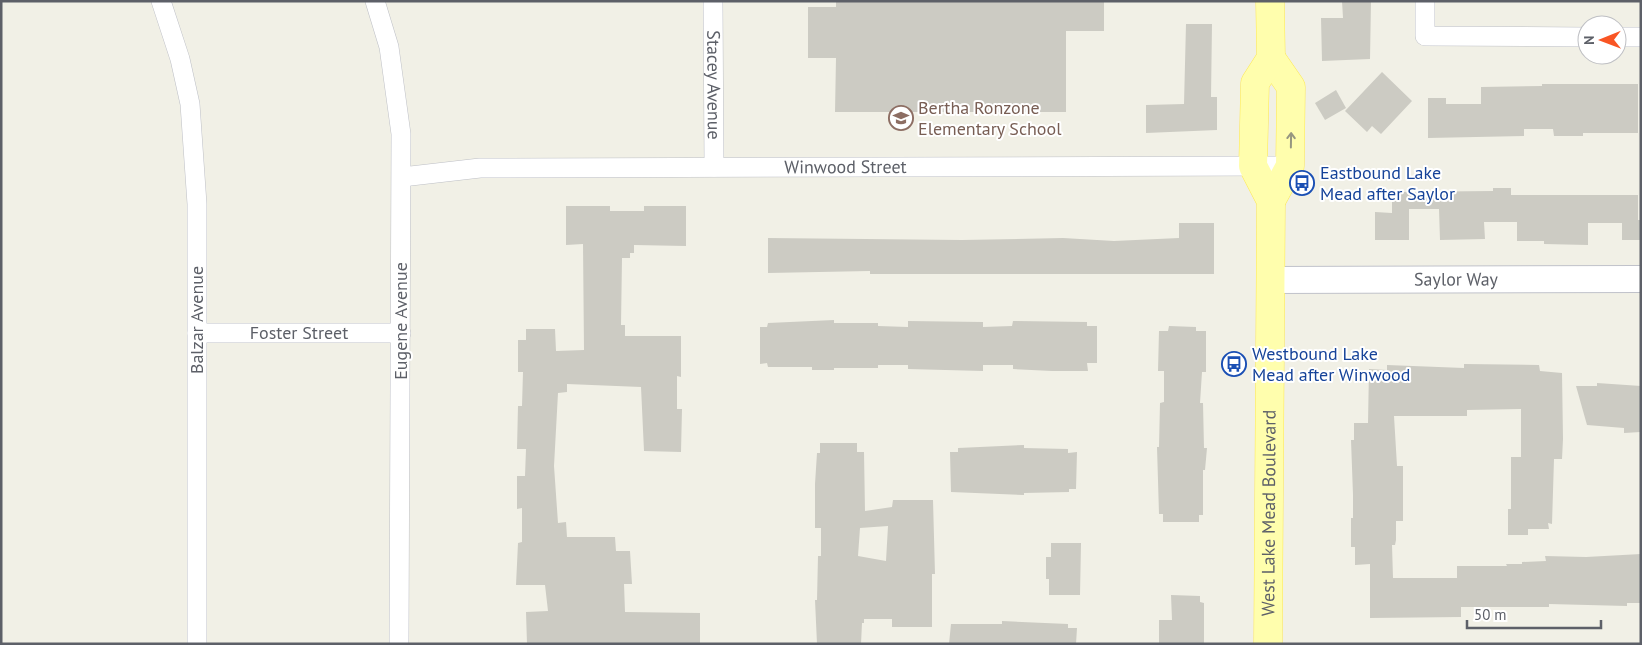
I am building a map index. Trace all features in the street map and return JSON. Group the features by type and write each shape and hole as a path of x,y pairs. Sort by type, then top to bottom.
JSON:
{"main road":[{"path":"1270,1 1271,58"},
{"name":"West Lake Mead Boulevard","path":"1268,644 1271,201 1290,166 1292,87 1271,58 1255,83 1253,166 1271,201"}],"street":[{"name":"Balzar Avenue","path":"161,1 180,60 190,104 197,204 197,644"},
{"name":"Eugene Avenue","path":"375,1 389,47 401,134 399,644"},
{"name":"Stacey Avenue","path":"713,1 714,167"},
{"path":"1425,1 1425,36 1577,37"},
{"path":"1627,37 1641,37"},
{"name":"Winwood Street","path":"402,176 480,168 1290,166"},
{"name":"Saylor Way","path":"1270,280 1641,280"},
{"name":"Foster Street","path":"197,333 401,333"}],"building":[{"path":"836,1 1104,1 1104,31 1066,31 1066,112 835,112 836,58 808,58 808,7 836,7"},
{"path":"1342,1 1371,1 1370,59 1322,61 1321,18 1343,18"},
{"path":"1186,24 1212,24 1211,97 1217,97 1217,130 1146,133 1146,105 1184,104"},
{"path":"1382,72 1412,101 1381,134 1372,126 1367,132 1345,111"},
{"path":"1542,84 1638,84 1638,133 1583,133 1583,136 1554,136 1553,129 1524,129 1524,136 1428,138 1428,98 1446,98 1446,104 1481,104 1481,87 1542,86"},
{"path":"1336,90 1346,108 1325,120 1315,103"},
{"path":"1493,188 1511,188 1511,195 1638,195 1638,220 1641,220 1641,240 1622,240 1622,223 1588,223 1588,245 1544,244 1544,241 1517,241 1517,222 1484,222 1485,239 1440,240 1439,209 1409,209 1409,240 1375,240 1375,212 1392,213 1392,192 1493,191"},
{"path":"566,206 610,206 610,211 644,211 644,206 686,206 686,246 634,245 634,253 630,253 630,258 622,258 621,325 625,325 625,336 681,336 681,377 677,376 677,409 682,409 681,452 644,451 641,387 567,384 567,392 558,393 554,466 558,523 566,522 567,537 615,537 616,551 630,551 632,584 624,584 625,612 700,613 700,644 527,644 526,612 548,611 545,585 516,585 518,543 522,542 522,508 517,509 517,476 525,476 526,449 517,449 518,406 522,406 523,372 518,372 518,340 526,340 526,329 555,329 556,351 584,350 583,244 566,245"},
{"path":"1179,223 1214,223 1214,274 870,274 870,271 768,273 768,238 962,240 1063,238 1114,241 1179,238"},
{"path":"834,320 834,323 878,323 878,326 908,327 908,321 983,322 983,327 1012,326 1013,321 1087,322 1087,326 1097,326 1097,363 1087,363 1088,371 1013,369 1013,365 983,365 983,371 908,369 908,365 878,365 878,368 812,370 812,367 768,367 767,363 760,364 760,327 767,327 768,323"},
{"path":"1169,326 1196,327 1196,331 1206,331 1206,372 1202,372 1200,403 1203,403 1204,448 1207,448 1205,470 1203,470 1203,515 1199,515 1199,522 1163,522 1163,514 1159,514 1157,447 1159,447 1160,403 1164,402 1164,371 1158,371 1159,331 1168,331"},
{"path":"1464,364 1539,365 1540,371 1562,373 1562,459 1554,459 1552,524 1548,523 1549,529 1528,529 1528,535 1508,535 1508,509 1511,509 1511,457 1521,457 1521,409 1467,410 1467,416 1394,416 1397,466 1403,466 1403,521 1396,521 1396,540 1395,545 1392,545 1393,578 1457,578 1457,566 1507,566 1506,564 1546,561 1545,556 1586,557 1641,554 1641,603 1627,603 1627,606 1549,604 1549,607 1461,607 1461,617 1370,618 1370,564 1355,565 1355,547 1351,547 1353,495 1351,440 1354,440 1354,423 1368,423 1369,369 1387,370 1387,365 1464,368"},
{"path":"1597,383 1641,386 1641,432 1624,433 1624,428 1587,425 1576,386 1597,386"},
{"path":"820,443 857,443 857,452 864,452 865,511 892,507 893,500 933,500 935,574 932,574 932,627 892,627 892,619 864,619 864,623 862,623 861,644 817,644 815,600 817,600 818,556 821,556 821,528 815,528 815,484 817,453 820,453","holes":["888,526 886,561 858,556 860,528"]},
{"path":"1024,445 1024,448 1068,449 1068,453 1077,452 1076,489 1069,489 1069,492 1024,493 1024,495 951,492 950,452 958,452 958,448"},
{"path":"1051,543 1081,543 1080,595 1049,595 1049,579 1046,579 1046,557 1051,557"},
{"path":"1171,595 1200,596 1200,602 1204,603 1204,644 1159,644 1159,620 1172,620"},
{"path":"1002,621 1068,624 1068,628 1077,628 1076,644 949,644 951,624 1002,624"}],"place":[{"name":"Bertha Ronzone Elementary School","path":"901,118"},
{"name":"Eastbound Lake Mead after Saylor","path":"1302,183"},
{"name":"Westbound Lake Mead after Winwood","path":"1234,364"}]}
